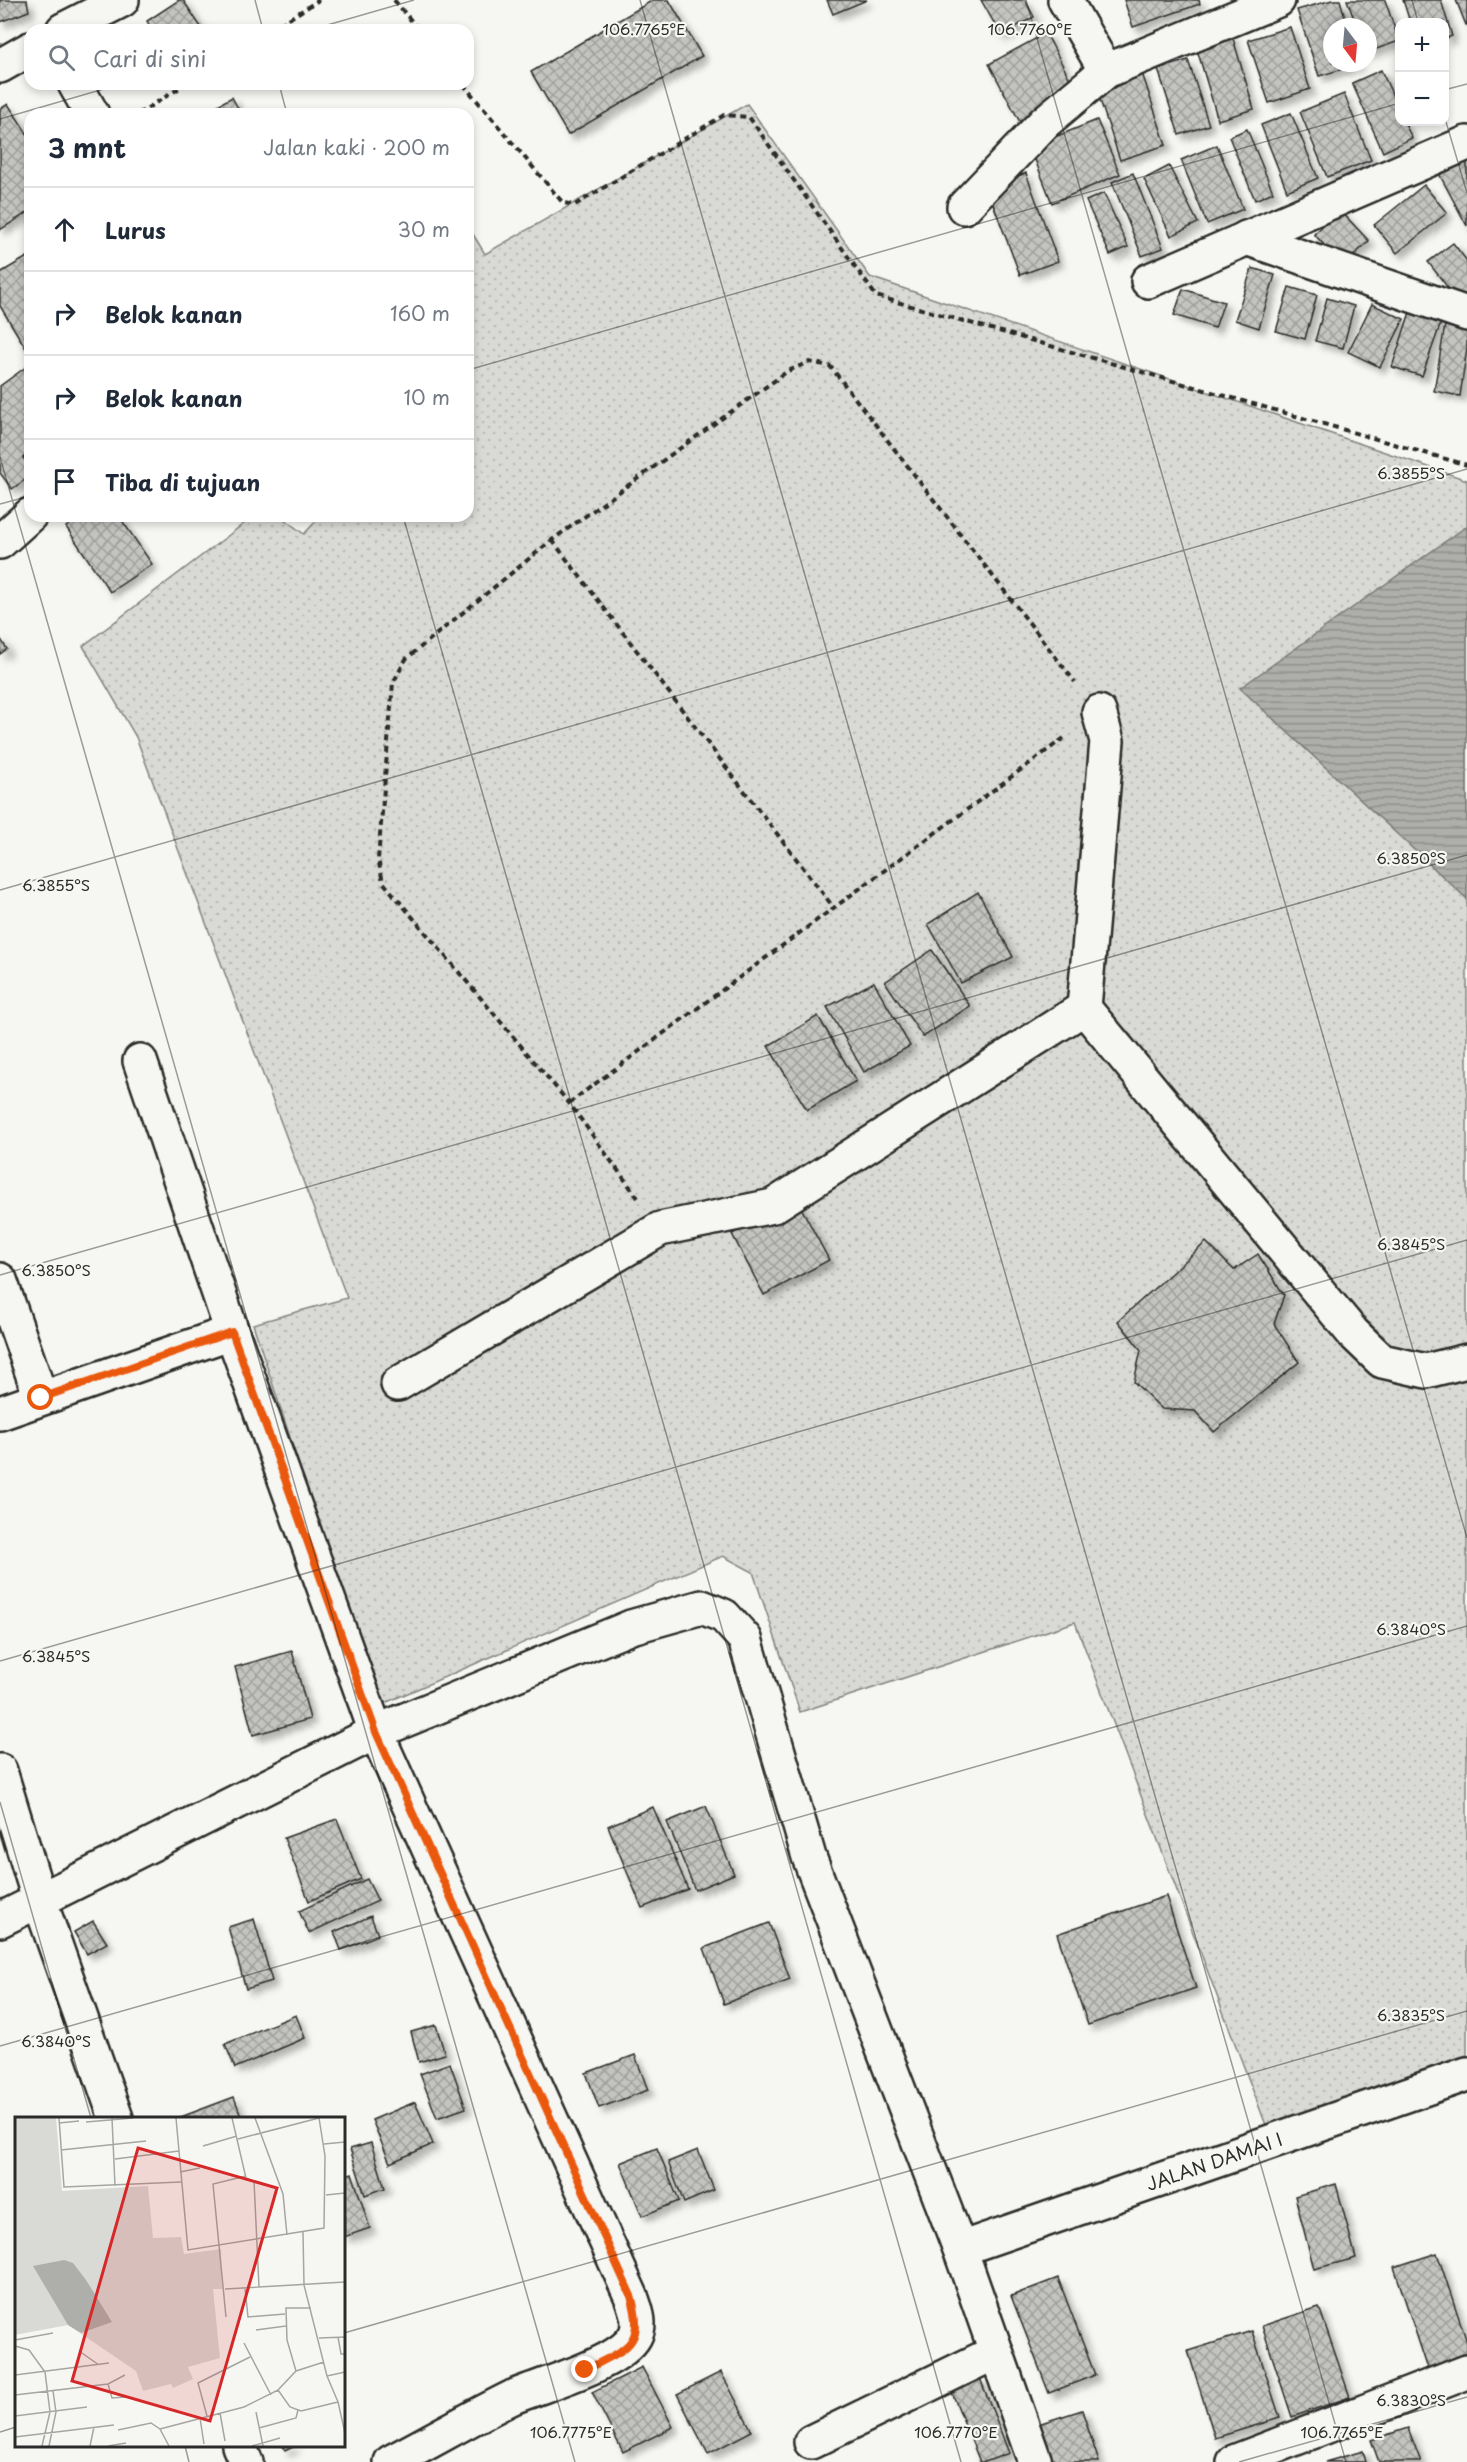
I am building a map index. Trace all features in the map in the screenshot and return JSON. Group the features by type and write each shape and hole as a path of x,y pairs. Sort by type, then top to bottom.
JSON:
{"street":[{"path":"1065,0 1106,71"},
{"path":"964,207 1045,122 1106,71 1278,0"},
{"path":"73,24 112,2"},
{"path":"0,66 24,52"},
{"path":"78,90 89,108"},
{"path":"1148,281 1467,143"},
{"path":"1246,238 1467,314"},
{"path":"0,542 24,520"},
{"path":"1099,712 1107,741 1084,1008 1353,1333 1382,1361 1426,1371 1467,1361"},
{"path":"398,1384 660,1229 773,1206 1084,1008"},
{"path":"140,1061 232,1332 376,1732 639,2318 636,2335 623,2350 585,2370 514,2397 391,2462"},
{"path":"0,1280 41,1398"},
{"path":"0,1413 232,1332"},
{"path":"0,1920 376,1732 631,1627 702,1607 724,1616 746,1639 809,1857 960,2249 1035,2462"},
{"path":"0,1771 39,1899 116,2117"},
{"name":"JALAN DAMAI I","path":"960,2249 1467,2074"},
{"path":"811,2442 996,2352"},
{"path":"1234,2462 1467,2372"},
{"path":"240,2447 246,2462"}],"path":[{"path":"281,24 319,0"},
{"path":"394,0 414,24"},
{"path":"148,108 176,90"},
{"path":"468,90 563,203 575,205 724,115 736,114 749,117 876,296 1467,465"},
{"path":"569,1103 1099,712 830,366 809,362 788,371 552,540 406,659 393,683 378,859 383,882 569,1103 660,1229"},
{"path":"552,540 834,908"}],"shaded area":[{"path":"747,104 870,277 1467,480 1467,2055 1266,2125 1075,1622 800,1712 753,1572 723,1556 378,1706 253,1324 347,1298 136,737 83,646 246,522 288,522 304,534 315,522 474,522 474,236 485,254"},
{"path":"1467,526 1467,899 1240,688"}],"building":[{"path":"0,0 27,0 29,11 0,22"},
{"path":"179,0 183,0 199,24 149,24 147,21"},
{"path":"653,0 669,0 702,56 568,135 531,72"},
{"path":"827,0 867,0 833,14"},
{"path":"981,0 1025,0 1034,17 1001,35"},
{"path":"1124,0 1199,0 1200,4 1133,27"},
{"path":"1332,0 1340,0 1345,18 1323,18 1323,72 1333,72 1319,76 1297,10"},
{"path":"1347,0 1385,0 1395,29 1395,42 1377,49 1377,18 1354,18"},
{"path":"1403,0 1441,0 1446,18 1409,18"},
{"path":"1456,0 1467,0 1467,25 1466,25"},
{"path":"1290,27 1310,89 1269,103 1248,40"},
{"path":"1046,33 1077,93 1021,124 989,64"},
{"path":"1232,35 1254,109 1218,120 1196,46"},
{"path":"1188,60 1209,125 1179,135 1158,69"},
{"path":"1381,70 1395,100 1395,126 1406,126 1412,138 1383,152 1352,83"},
{"path":"1142,73 1166,145 1120,160 1096,88"},
{"path":"1344,94 1371,160 1327,177 1300,112"},
{"path":"232,97 238,108 213,108"},
{"path":"8,104 24,129 24,215 0,230 0,109"},
{"path":"1291,113 1318,178 1287,191 1261,125"},
{"path":"1097,120 1120,174 1052,203 1030,147"},
{"path":"1247,129 1273,192 1255,200 1229,137"},
{"path":"1217,145 1243,209 1207,224 1181,160"},
{"path":"1463,154 1467,162 1467,226 1436,168"},
{"path":"1169,166 1198,223 1171,236 1144,179"},
{"path":"1026,173 1058,261 1020,275 987,188"},
{"path":"1133,173 1163,248 1142,256 1112,182"},
{"path":"1424,185 1447,213 1397,253 1374,225"},
{"path":"1104,193 1128,247 1110,255 1086,201"},
{"path":"1340,210 1369,241 1343,266 1314,234"},
{"path":"1453,243 1467,261 1467,302 1462,306 1428,262"},
{"path":"24,259 24,345 0,306 0,273"},
{"path":"1252,268 1275,275 1259,328 1235,320"},
{"path":"1289,287 1317,295 1305,339 1276,331"},
{"path":"1183,289 1224,302 1215,328 1174,315"},
{"path":"1327,298 1354,306 1343,348 1315,341"},
{"path":"1372,304 1404,319 1380,367 1348,352"},
{"path":"1411,309 1442,320 1422,376 1392,367"},
{"path":"1445,325 1467,329 1467,348 1460,396 1434,391"},
{"path":"24,368 24,480 12,489 0,473 0,386"},
{"path":"73,522 123,522 152,564 110,592 66,527"},
{"path":"0,638 7,649 0,654"},
{"path":"978,892 1013,957 961,983 928,924"},
{"path":"932,950 970,1006 923,1037 885,982"},
{"path":"874,982 910,1046 864,1072 827,1007"},
{"path":"818,1016 856,1081 807,1110 768,1046"},
{"path":"797,1200 829,1260 764,1295 732,1234"},
{"path":"1206,1242 1234,1270 1258,1254 1284,1295 1274,1324 1299,1362 1214,1432 1195,1411 1162,1409 1134,1382 1141,1350 1118,1321"},
{"path":"292,1651 310,1719 253,1735 235,1667"},
{"path":"706,1806 734,1874 695,1890 667,1822"},
{"path":"653,1807 688,1889 642,1908 608,1826"},
{"path":"337,1819 361,1879 309,1901 284,1838"},
{"path":"367,1879 378,1901 309,1933 299,1911"},
{"path":"1166,1896 1196,1988 1088,2025 1057,1934"},
{"path":"371,1916 378,1935 341,1950 334,1932"},
{"path":"254,1919 272,1981 246,1989 228,1927"},
{"path":"93,1921 107,1943 87,1954 74,1932"},
{"path":"769,1923 790,1979 724,2004 704,1948"},
{"path":"296,2015 305,2038 235,2068 225,2044"},
{"path":"436,2025 445,2054 419,2062 411,2032"},
{"path":"635,2055 648,2090 599,2108 586,2073"},
{"path":"450,2063 466,2108 437,2118 420,2074"},
{"path":"234,2097 242,2117 181,2117"},
{"path":"415,2102 433,2144 390,2163 372,2120"},
{"path":"371,2143 385,2188 365,2195 350,2149"},
{"path":"657,2148 679,2201 642,2216 620,2163"},
{"path":"698,2150 714,2190 684,2203 668,2162"},
{"path":"352,2173 370,2228 345,2237 345,2176"},
{"path":"1336,2184 1356,2258 1314,2269 1295,2196"},
{"path":"1437,2253 1467,2342 1467,2357 1428,2369 1394,2267"},
{"path":"1058,2278 1095,2375 1049,2393 1011,2296"},
{"path":"1319,2307 1350,2397 1292,2417 1262,2326"},
{"path":"1252,2331 1280,2418 1215,2438 1188,2351"},
{"path":"642,2367 673,2427 623,2452 592,2392"},
{"path":"721,2372 752,2431 708,2454 677,2394"},
{"path":"980,2378 1009,2453 985,2462 980,2462 951,2390"},
{"path":"1082,2410 1099,2462 1047,2462 1035,2425"},
{"path":"1408,2428 1421,2462 1379,2462 1371,2440"},
{"path":"1363,2451 1366,2462 1325,2462"}],"route":[{"path":"41,1398 232,1332 376,1732 639,2318 636,2335 623,2350 585,2370"}]}
